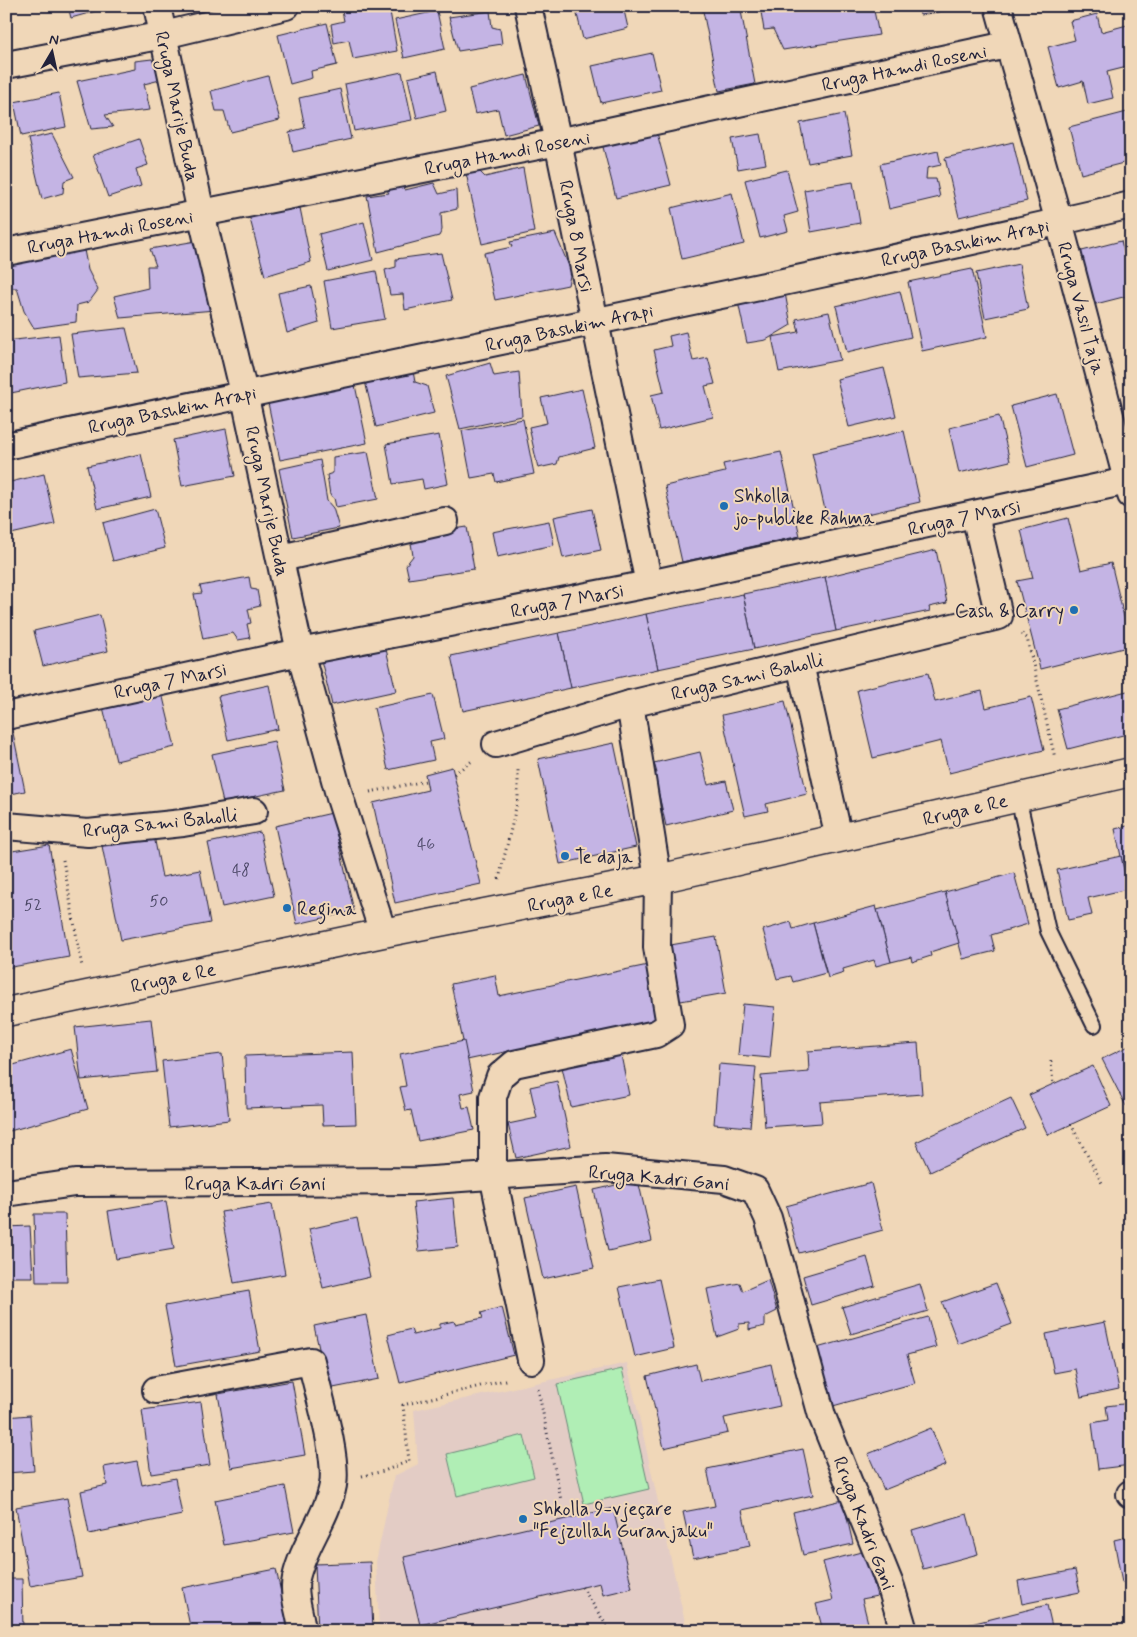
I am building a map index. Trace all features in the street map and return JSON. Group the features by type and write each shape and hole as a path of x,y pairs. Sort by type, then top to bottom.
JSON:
{"street":[{"name":"Rruga Marije Buda","path":"158,6 201,213 244,393 300,652 340,798 383,933"},
{"path":"6,65 164,34 286,6"},
{"name":"Rruga 8 Marsi","path":"528,6 649,584"},
{"name":"Rruga Vasil Taja","path":"998,6 1007,45 1059,222 1129,488"},
{"name":"Rruga Hamdi Roseni","path":"6,252 558,142 1007,45"},
{"name":"Rruga Bashkim Arapi","path":"6,446 244,393 595,322 1131,206"},
{"name":"Rruga 7 Marsi","path":"6,716 300,652 649,584 975,514 1129,488"},
{"path":"975,514 999,616"},
{"path":"281,558 445,521"},
{"name":"Rruga Sami Baholli","path":"507,740 630,704 999,616"},
{"path":"800,664 839,838"},
{"path":"528,1374 493,1175 493,1097 500,1076 514,1064 656,1034 670,1025 657,947 658,879 630,704"},
{"name":"Rruga e Re","path":"6,1012 383,933 658,879 1131,772"},
{"name":"Rruga Sami Baholli","path":"6,826 88,833 183,823 254,812"},
{"name":"Rruga Kadri Gani","path":"6,1193 75,1183 352,1183 418,1181 606,1168 724,1179 755,1190 768,1218 822,1416 891,1586 904,1631"},
{"path":"156,1390 311,1361 330,1448 333,1482 326,1508 296,1578 296,1594 302,1631"}],"lane":[{"path":"1018,797 1048,931 1094,1025"}],"path":[{"path":"999,616 1028,638 1055,758"},
{"path":"498,888 518,799 507,740"},
{"path":"340,798 426,781"},
{"path":"57,830 83,977"},
{"path":"1051,1061 1053,1085"},
{"path":"1071,1124 1103,1186"},
{"path":"384,1471 410,1461 403,1405 528,1374 561,1500"},
{"path":"582,1587 610,1631"}],"shaded area":[{"name":"Shkolla 9-vjeçare \"Fejzullah Guranjaku\"","path":"627,1363 687,1631 379,1631 376,1562 394,1476 418,1464 414,1410"}],"green space":[{"path":"622,1369 649,1489 584,1504 557,1384"},
{"path":"524,1435 534,1477 457,1496 447,1454"}],"building":[{"path":"68,6 114,6 71,18"},
{"path":"341,6 389,6 397,51 353,59 349,40 334,43 331,24 344,21"},
{"path":"472,6 495,6 473,10"},
{"path":"575,6 623,6 628,28 583,39"},
{"path":"641,6 662,6 642,11"},
{"path":"702,6 740,6 755,84 719,91"},
{"path":"770,6 873,6 879,35 783,50 773,29 764,30 761,12 772,11"},
{"path":"918,6 960,6 961,8 920,15"},
{"path":"6,7 10,28 6,29"},
{"path":"437,11 445,49 404,58 395,20"},
{"path":"490,11 492,27 500,29 502,44 458,51 449,17"},
{"path":"1097,14 1101,32 1131,24 1131,66 1107,72 1113,98 1088,104 1083,81 1059,88 1048,47 1075,40 1070,21"},
{"path":"327,23 337,65 311,71 312,78 290,84 278,35"},
{"path":"652,53 661,90 601,103 592,66"},
{"path":"152,59 160,80 144,84 150,110 105,115 113,127 91,129 77,81 135,69 135,61"},
{"path":"437,71 446,111 417,118 408,78"},
{"path":"402,72 412,120 354,131 345,84"},
{"path":"526,75 539,126 504,135 498,109 475,114 469,89"},
{"path":"268,76 280,120 230,132 224,111 216,111 211,91"},
{"path":"340,89 351,139 293,152 289,132 305,128 299,98"},
{"path":"59,93 66,127 21,136 14,102"},
{"path":"1127,112 1131,126 1131,161 1081,174 1069,127"},
{"path":"844,114 852,155 808,163 800,123"},
{"path":"656,129 671,185 616,198 602,143"},
{"path":"52,134 74,177 64,181 63,193 42,199 28,139"},
{"path":"760,134 766,164 738,169 732,139"},
{"path":"139,139 148,165 136,169 141,186 108,197 93,155"},
{"path":"1013,142 1027,201 959,217 945,158"},
{"path":"938,151 941,165 927,168 926,179 936,179 940,197 889,209 880,164"},
{"path":"523,168 534,232 482,244 466,173 479,171 485,177"},
{"path":"787,170 798,212 784,216 788,231 760,238 745,180"},
{"path":"403,182 405,190 434,183 439,194 456,190 457,209 441,213 442,230 439,236 378,252 367,196 389,193 384,186"},
{"path":"853,182 860,223 811,232 804,190"},
{"path":"732,193 744,244 682,259 671,208"},
{"path":"300,208 311,262 265,276 249,215"},
{"path":"364,222 373,260 328,271 319,234"},
{"path":"555,233 571,271 568,285 495,300 484,253 512,247 510,242"},
{"path":"202,240 215,310 120,318 114,296 148,288 147,266 156,266 150,249"},
{"path":"1121,241 1131,277 1131,295 1092,305 1078,252"},
{"path":"84,250 88,270 98,290 89,302 77,305 76,322 34,328 24,311 17,288 6,288 6,266"},
{"path":"441,253 452,300 405,310 403,294 390,295 385,270 396,267 396,259"},
{"path":"1019,264 1028,309 985,318 976,273"},
{"path":"972,269 987,337 922,351 908,282"},
{"path":"376,271 385,319 332,328 324,281"},
{"path":"311,286 319,323 287,333 278,293"},
{"path":"900,291 911,337 847,352 836,306"},
{"path":"785,293 791,325 766,340 747,343 738,302"},
{"path":"829,312 840,360 779,372 772,337 799,332 796,319"},
{"path":"126,328 137,373 78,378 71,334"},
{"path":"686,332 693,361 708,358 715,384 705,386 713,417 659,430 651,395 664,392 654,350 671,346 669,336"},
{"path":"59,335 65,382 6,394 6,341"},
{"path":"490,363 494,376 519,372 522,416 460,429 446,376"},
{"path":"412,366 415,382 427,386 434,413 376,427 364,377"},
{"path":"884,368 896,416 849,427 837,379"},
{"path":"355,385 367,443 280,460 268,403"},
{"path":"582,389 595,448 559,457 557,464 538,468 529,427 547,423 541,398"},
{"path":"1057,394 1073,455 1027,467 1011,406"},
{"path":"999,416 1010,461 959,473 949,428"},
{"path":"523,419 534,474 496,482 494,474 471,478 462,431"},
{"path":"226,429 235,476 182,486 173,440"},
{"path":"904,431 920,502 828,523 812,453"},
{"path":"439,435 448,484 424,489 422,479 393,484 386,444"},
{"path":"368,452 378,499 336,507 334,498 330,495 327,475 333,473 333,457"},
{"path":"781,452 800,536 682,562 665,486 725,472 723,464"},
{"path":"141,454 151,497 97,509 87,466"},
{"path":"320,460 327,501 333,508 339,528 293,537 279,469"},
{"path":"44,474 55,524 11,534 6,515 6,483"},
{"path":"155,509 165,548 113,561 103,523"},
{"path":"592,509 601,550 563,558 554,517"},
{"name":"Cash & Carry","path":"1068,518 1081,570 1111,563 1131,646 1040,669 1017,581 1033,578 1021,530"},
{"path":"549,521 554,545 497,557 492,532"},
{"path":"467,527 474,569 409,579 406,565 413,556 410,536"},
{"path":"936,550 947,603 929,607 930,611 836,631 825,577"},
{"path":"249,577 251,589 257,590 260,606 248,609 251,623 247,624 250,638 238,640 233,633 203,639 194,594 202,593 200,586"},
{"path":"825,577 836,631 754,649 743,594"},
{"path":"743,594 754,649 658,669 646,614"},
{"path":"646,614 658,669 571,688 559,633"},
{"path":"100,615 108,651 43,666 34,631"},
{"path":"559,633 571,688 463,711 451,656"},
{"path":"385,645 396,691 332,705 321,660"},
{"path":"928,673 935,702 982,691 986,708 1031,697 1044,750 949,773 941,741 873,758 857,690"},
{"path":"269,685 278,729 228,740 218,696"},
{"path":"1131,690 1131,733 1068,749 1057,709"},
{"path":"162,693 175,747 116,761 103,707"},
{"path":"433,695 444,739 430,742 434,760 388,770 374,708"},
{"path":"785,701 807,794 766,804 768,811 745,816 722,715"},
{"path":"13,733 25,791 6,795 6,734"},
{"path":"274,741 285,790 223,803 212,754"},
{"path":"614,743 636,847 560,864 538,759"},
{"path":"700,752 708,785 726,781 733,810 666,826 654,773 657,773 654,763"},
{"path":"452,767 481,884 395,903 373,803 428,790 425,774"},
{"path":"332,813 354,911 297,924 275,826"},
{"path":"1131,825 1131,902 1115,829"},
{"path":"260,832 274,896 222,907 208,843"},
{"path":"154,836 162,877 200,870 210,923 121,940 102,846"},
{"path":"49,845 69,957 6,968 6,852"},
{"path":"1121,856 1128,889 1088,898 1092,915 1068,920 1057,870"},
{"path":"1014,873 1028,924 991,935 995,951 963,959 945,892"},
{"path":"945,892 959,943 930,952 931,956 912,962 911,957 891,962 877,910"},
{"path":"876,906 891,962 876,966 874,960 843,969 844,973 828,978 813,923"},
{"path":"791,922 793,929 813,923 826,973 793,982 791,976 777,979 763,930"},
{"path":"716,937 726,993 675,1002 665,946"},
{"path":"648,965 660,1019 467,1060 451,984 495,975 499,996"},
{"path":"743,1004 775,1007 770,1058 738,1055"},
{"path":"151,1019 157,1072 81,1080 75,1027"},
{"path":"464,1041 474,1091 460,1094 463,1108 469,1107 474,1130 418,1141 411,1110 406,1111 400,1087 406,1086 400,1054"},
{"path":"918,1043 922,1094 820,1102 822,1123 765,1127 761,1076 809,1072 808,1051"},
{"path":"1131,1045 1131,1104 1126,1106 1102,1059"},
{"path":"71,1049 88,1109 6,1132 6,1067"},
{"path":"353,1052 356,1124 323,1125 322,1105 246,1108 245,1056"},
{"path":"222,1054 229,1120 169,1127 162,1061"},
{"path":"621,1055 629,1095 571,1107 562,1067"},
{"path":"719,1064 756,1067 750,1127 714,1124"},
{"path":"1093,1066 1111,1106 1048,1135 1029,1095"},
{"path":"557,1081 571,1146 516,1158 508,1124 537,1118 530,1087"},
{"path":"1011,1098 1025,1128 930,1172 916,1142"},
{"path":"638,1180 652,1241 608,1251 594,1190"},
{"path":"871,1183 883,1230 799,1253 786,1206"},
{"path":"576,1187 594,1268 543,1279 525,1198"},
{"path":"453,1198 458,1247 419,1251 413,1202"},
{"path":"166,1201 174,1249 116,1259 108,1211"},
{"path":"272,1204 285,1274 234,1283 221,1212"},
{"path":"34,1214 65,1214 67,1282 36,1282"},
{"path":"357,1218 370,1277 323,1288 309,1229"},
{"path":"30,1226 33,1277 6,1277 6,1227"},
{"path":"867,1257 875,1286 811,1305 803,1276"},
{"path":"659,1279 674,1348 635,1357 619,1287"},
{"path":"768,1280 777,1311 765,1317 765,1326 749,1330 749,1323 739,1324 739,1329 717,1337 707,1289 740,1283 743,1291"},
{"path":"996,1283 1012,1324 958,1344 942,1302"},
{"path":"920,1284 928,1311 851,1334 842,1307"},
{"path":"249,1291 260,1351 176,1366 165,1306"},
{"path":"502,1307 514,1355 400,1383 388,1335 411,1329 413,1335 440,1328 440,1324 454,1321 455,1324 483,1318 481,1313"},
{"path":"366,1315 379,1379 328,1389 314,1326"},
{"path":"928,1317 936,1347 907,1355 915,1383 833,1406 817,1348"},
{"path":"1105,1322 1119,1389 1081,1397 1075,1369 1054,1373 1046,1334"},
{"path":"696,1364 700,1381 771,1364 780,1406 724,1418 728,1433 664,1448 647,1376"},
{"path":"292,1381 305,1455 231,1468 218,1394"},
{"path":"201,1402 210,1465 151,1474 142,1410"},
{"path":"1131,1403 1131,1465 1098,1469 1092,1423 1108,1420 1106,1406"},
{"path":"30,1415 34,1471 6,1473 6,1417"},
{"path":"931,1428 946,1465 884,1490 868,1454"},
{"path":"803,1449 813,1495 742,1510 750,1546 693,1558 683,1512 715,1506 707,1469"},
{"path":"137,1461 142,1485 175,1478 182,1515 89,1534 81,1491 107,1485 104,1467"},
{"path":"285,1486 294,1532 224,1545 215,1500"},
{"path":"67,1498 82,1577 30,1586 16,1507"},
{"path":"843,1500 853,1544 803,1555 793,1512"},
{"path":"613,1508 632,1588 603,1595 600,1583 420,1625 404,1557"},
{"path":"967,1514 978,1554 923,1569 912,1530"},
{"path":"1131,1536 1131,1581 1122,1583 1114,1540"},
{"path":"865,1551 877,1596 862,1599 870,1631 823,1631 816,1604 833,1600 823,1562"},
{"path":"370,1562 373,1631 318,1631 315,1564"},
{"path":"276,1569 289,1631 191,1631 182,1588"},
{"path":"1075,1570 1080,1592 1022,1604 1018,1581"},
{"path":"6,1579 22,1579 23,1631 6,1631"},
{"path":"1047,1605 1053,1631 943,1631"}],"place":[{"name":"Shkolla jo-publike Rahma","path":"724,506"},
{"name":"Cash & Carry","path":"1074,610"},
{"name":"Te daja","path":"565,856"},
{"name":"Regina","path":"287,908"},
{"name":"Shkolla 9-vjeçare \"Fejzullah Guranjaku\"","path":"523,1519"}]}
